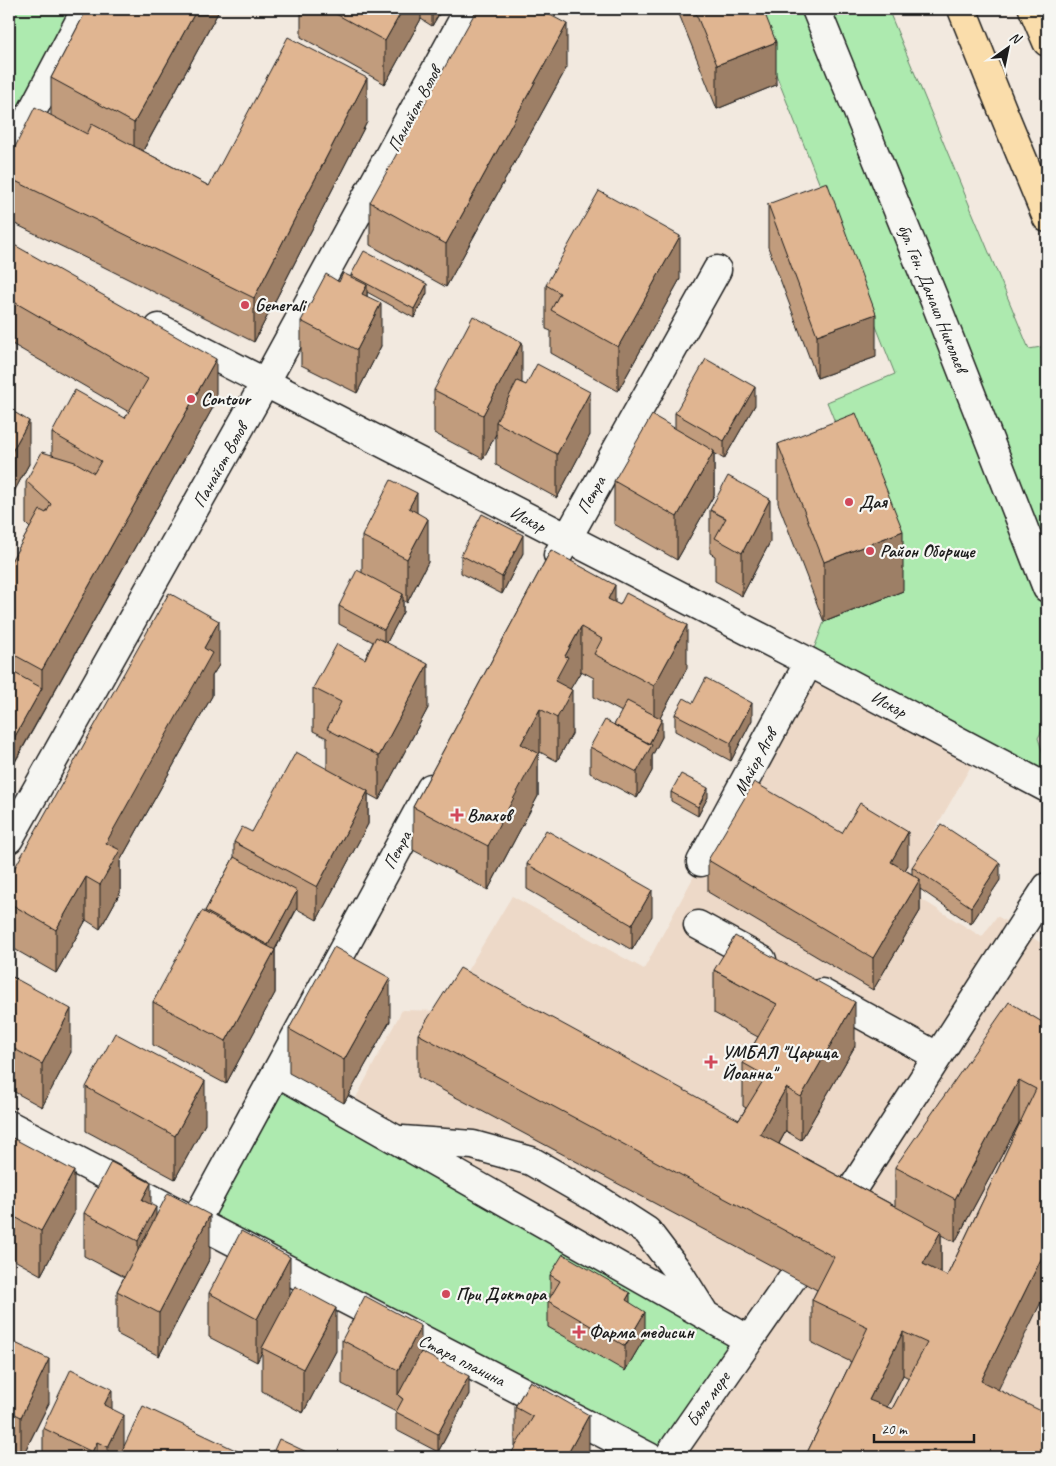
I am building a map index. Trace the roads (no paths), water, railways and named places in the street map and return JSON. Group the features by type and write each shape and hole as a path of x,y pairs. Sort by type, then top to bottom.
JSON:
{"main road":[{"path":"962,9 1047,218"},
{"path":"1033,9 1047,42"}],"street":[{"path":"9,155 86,9"},
{"name":"Панайот Волов","path":"9,839 265,383 469,9"},
{"name":"бул. Ген. Данаил Николаев","path":"816,9 934,298 1047,588"},
{"name":"Петра","path":"548,572 716,270"},
{"name":"Искър","path":"136,316 809,662 1047,788"},
{"name":"Майор Агов","path":"701,862 809,662"},
{"name":"Петра","path":"195,1222 441,769"},
{"path":"835,1216 1047,887"},
{"path":"698,925 937,1056"},
{"path":"276,1072 749,1340"},
{"name":"Стара планина","path":"9,1125 649,1457"},
{"path":"395,1140 473,1145 530,1161 591,1195 647,1231 679,1273 706,1317"},
{"name":"Бяло море","path":"668,1457 793,1277"}],"place":[{"name":"Generali","path":"245,305"},
{"name":"Contour","path":"191,399"},
{"name":"Дая","path":"849,502"},
{"name":"Район Оборище","path":"870,551"},
{"name":"Влахов","path":"457,815"},
{"name":"УМБАЛ \"Царица Йоанна\"","path":"711,1062"},
{"name":"При Доктора","path":"446,1294"},
{"name":"Фарма медисин","path":"579,1332"}]}
